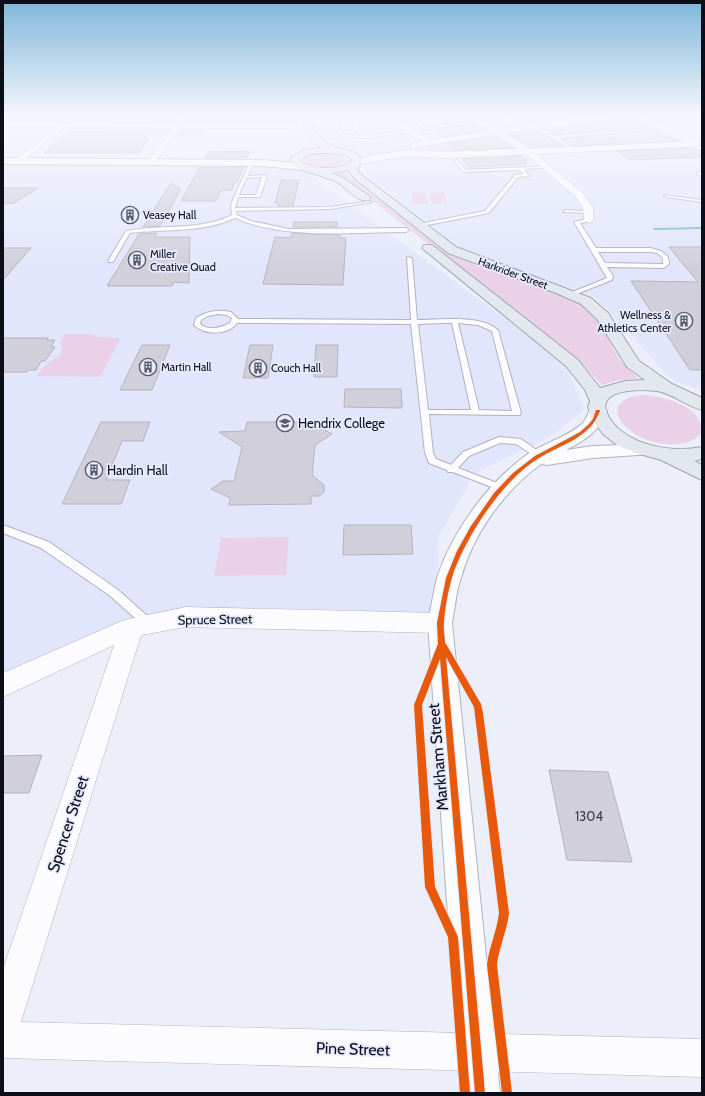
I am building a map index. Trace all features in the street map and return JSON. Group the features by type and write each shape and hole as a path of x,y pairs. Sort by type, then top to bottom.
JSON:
{"main road":[{"path":"303,167 316,170 344,167"},
{"name":"Harkrider Street","path":"353,167 352,169 357,176 419,226 452,250 572,294 591,305 603,316 633,364 666,388"},
{"name":"Harkrider Street","path":"316,170 340,180 370,202 572,363 585,376 593,387 604,424 614,434 628,443 666,456"},
{"path":"598,406 603,394 616,388 640,385 666,388 698,401"},
{"path":"666,456 702,453"},
{"path":"666,456 702,473"}],"street":[{"path":"548,167 580,195 588,208 589,216"},
{"name":"Markham Street","path":"480,1093 440,622 451,572 473,526 502,488 534,459 566,443 597,419 598,406"},
{"path":"534,459 593,452 646,450"},
{"name":"Spruce Street","path":"3,685 91,644 141,625 186,617 440,622"},
{"name":"Spencer Street","path":"3,1022 141,625"},
{"name":"Pine Street","path":"3,1040 702,1058"}],"lane":[{"path":"234,213 237,196 250,167"},
{"path":"462,167 465,171 544,167"},
{"path":"419,226 488,212 517,176 527,175 521,168"},
{"path":"702,172 699,173 702,177"},
{"path":"237,196 258,196 265,176 246,177"},
{"path":"666,196 702,202"},
{"path":"110,261 128,232 146,228 211,224 234,213 331,208 370,202"},
{"path":"678,204 702,202"},
{"path":"565,212 589,216"},
{"path":"234,213 249,222 289,231 406,230"},
{"path":"572,294 610,279 610,276 577,222 589,216"},
{"path":"594,250 651,250 659,252 666,258 666,264 664,266 604,266"},
{"path":"409,258 414,322 429,453 432,461 451,470 502,488"},
{"path":"235,321 235,318 229,313 218,312 201,316 196,322 200,328 214,331 228,327 235,321 455,323 483,324 495,330 517,413 425,412"},
{"path":"455,323 476,413"},
{"path":"451,470 466,454 499,440 518,441 534,459"},
{"path":"3,529 45,545 113,592 141,625"}],"shaded area":[{"name":"Hendrix College","path":"3,167 282,167 303,170 565,363 584,410 551,436 475,474 438,537 440,623 132,627 3,674"},
{"path":"366,167 702,167 702,390 674,381 595,297 462,250 415,215 366,174"},
{"path":"345,170 348,175 447,252 561,294 589,309 599,322 618,358 638,379 619,380 602,385 589,371 358,189 329,172"},
{"path":"411,192 425,192 428,204 413,204"},
{"path":"430,192 444,192 447,204 432,204"},
{"path":"65,334 92,334 99,337 121,338 100,377 36,376 46,365 60,355 62,348 60,343"},
{"path":"643,395 671,400 689,409 696,416 700,424 701,433 692,440 681,444 667,444 653,442 640,437 629,430 621,421 617,410 621,403 627,398"},
{"path":"289,537 286,575 214,576 221,538"}],"building":[{"path":"200,167 243,167 237,183 234,183 232,190 221,190 216,201 181,201"},
{"path":"281,180 299,180 293,206 278,206 278,203 275,203"},
{"path":"171,183 181,189 160,226 143,227"},
{"path":"3,188 38,188 14,203 3,204"},
{"path":"294,222 337,222 337,227 293,227"},
{"name":"Miller Creative Quad","path":"157,233 154,237 190,237 189,283 174,282 172,286 107,286 139,234"},
{"path":"292,233 340,235 340,238 346,238 343,285 263,284 275,237 290,238"},
{"name":"Wellness & Athletics Center","path":"669,247 702,247 702,370 690,370 631,281 698,282"},
{"path":"3,248 31,248 3,280"},
{"path":"3,338 48,338 47,340 55,340 51,347 55,347 45,361 41,361 36,370 28,370 27,372 3,372"},
{"name":"Martin Hall","path":"142,345 170,345 152,390 120,390"},
{"path":"250,345 273,345 268,378 243,378"},
{"path":"316,345 338,345 337,377 314,377"},
{"path":"345,389 401,389 402,408 344,407"},
{"name":"Hardin Hall","path":"101,422 150,422 143,441 122,441 106,480 130,480 121,504 62,504"},
{"path":"247,422 310,422 332,434 315,445 312,475 324,485 324,492 319,496 311,496 311,504 229,505 230,498 211,489 223,481 234,481 242,447 219,432 245,431"},
{"path":"344,525 411,525 413,554 343,555"},
{"path":"42,755 29,793 3,793 3,756"},
{"path":"549,770 608,772 632,862 567,860"}],"waterway":[{"path":"654,229 702,228"}],"cycle path":[{"path":"480,1093 440,623 447,584 455,562 466,539 488,504 519,471 537,457 582,433 595,419 598,411"},
{"path":"441,646 418,705 430,887 453,937 465,1093"},
{"path":"444,646 478,706 479,713 504,913 492,965 507,1093"}],"place":[{"name":"Veasey Hall","path":"130,215"},
{"name":"Miller Creative Quad","path":"137,260"},
{"name":"Wellness & Athletics Center","path":"684,321"},
{"name":"Martin Hall","path":"148,367"},
{"name":"Couch Hall","path":"258,368"},
{"name":"Hendrix College","path":"285,423"},
{"name":"Hardin Hall","path":"94,470"}]}
